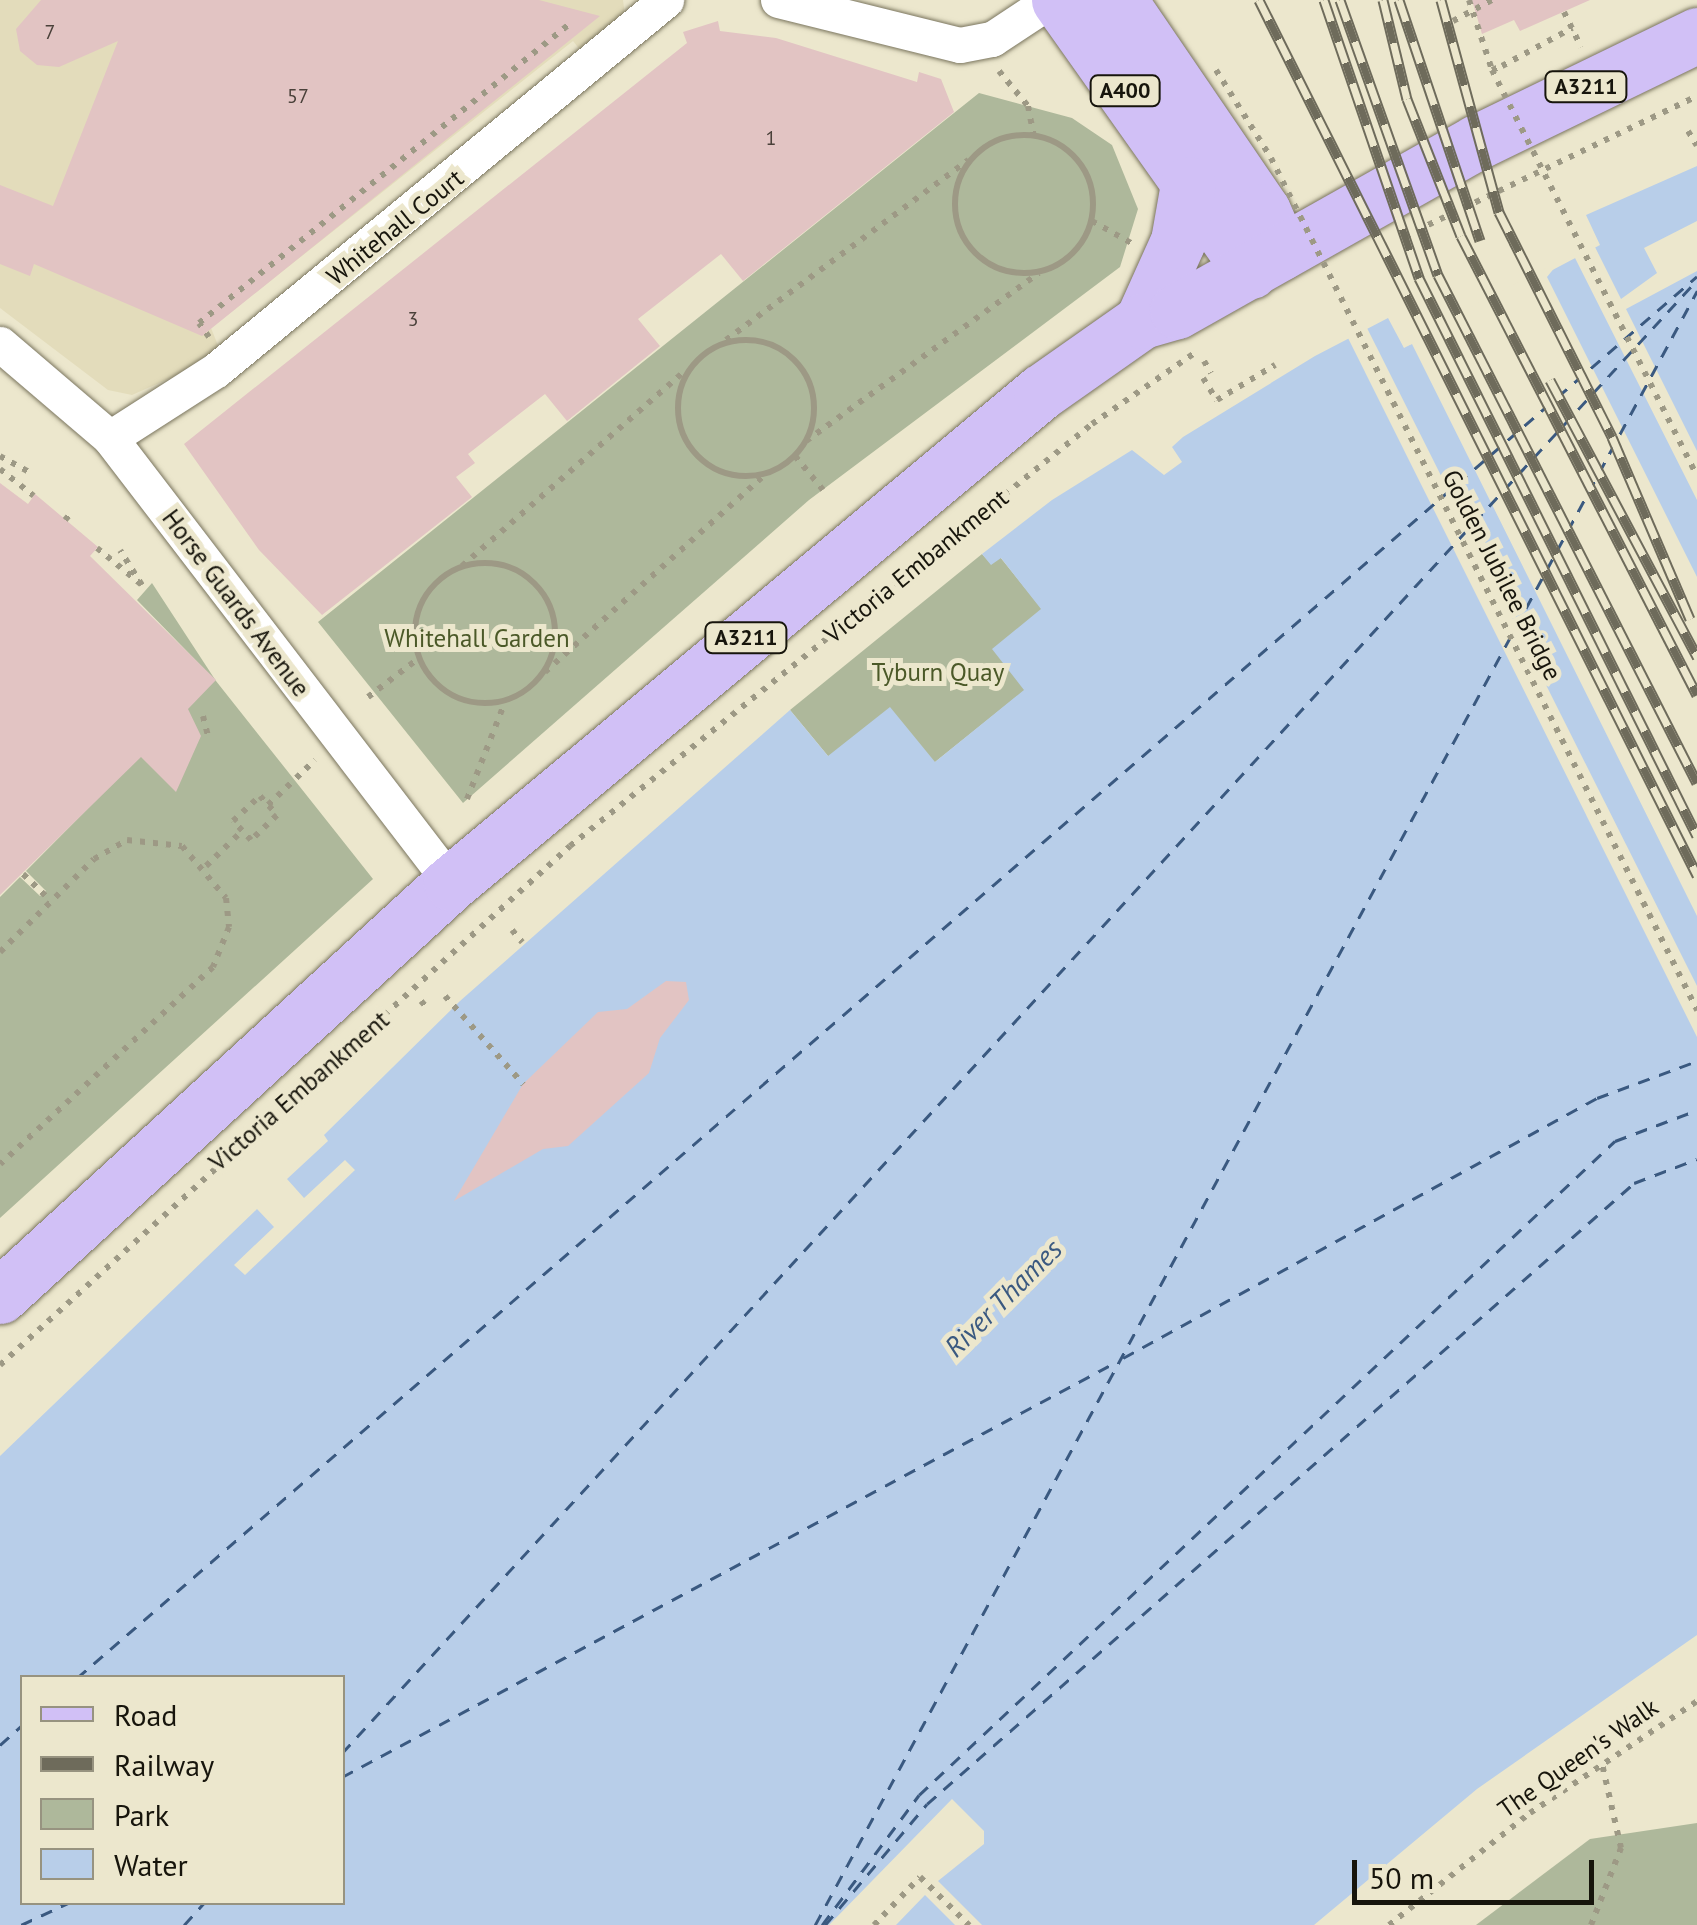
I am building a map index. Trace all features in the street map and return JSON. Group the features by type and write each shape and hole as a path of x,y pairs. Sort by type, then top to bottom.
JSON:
{"main road":[{"name":"A400","path":"1059,0 1188,184 1283,268"},
{"name":"A400","path":"1119,0 1264,211 1283,268"},
{"name":"Victoria Embankment","path":"0,1296 451,883 1026,404 1142,321 1283,268 1515,122 1697,34"},
{"path":"1142,321 1178,240 1188,184"}],"street":[{"name":"Whitehall Court","path":"110,438 666,0"},
{"path":"778,0 960,45 992,40 1051,0"},
{"name":"Horse Guards Avenue","path":"0,344 110,438 451,883"}],"path":[{"path":"1469,0 1492,70 1697,475"},
{"path":"1452,21 1492,0"},
{"path":"1564,12 1582,48"},
{"path":"213,354 199,323 572,22"},
{"path":"1492,70 1572,28"},
{"path":"467,798 505,701 541,676 768,472 795,456 805,442 1042,271 1074,253 1092,221 1082,166 1034,136 1028,106 988,58"},
{"name":"Golden Jubilee Bridge","path":"1216,70 1271,158 1697,1010"},
{"path":"1385,246 1697,96"},
{"path":"1688,131 1697,146"},
{"path":"368,697 419,658 422,604 694,363 979,152 1034,136"},
{"path":"979,152 955,200 963,236 988,263 1042,271"},
{"path":"1092,221 1133,244"},
{"path":"1283,268 1350,264"},
{"path":"721,344 754,340 798,363 813,393 805,442"},
{"name":"Victoria Embankment","path":"0,1365 570,846 1092,424 1208,345"},
{"path":"1204,361 1217,400 1275,365"},
{"path":"694,363 678,408 694,452 720,471 768,472"},
{"path":"0,456 29,472"},
{"path":"795,456 823,490"},
{"path":"0,470 34,496"},
{"path":"65,520 72,512"},
{"path":"96,548 142,585 120,550"},
{"path":"461,567 501,564 548,600 555,640 541,676"},
{"path":"419,658 464,700 505,701"},
{"path":"203,716 208,736"},
{"path":"268,806 315,760"},
{"path":"260,796 268,806 277,815 251,840 234,822 260,796"},
{"path":"206,866 242,830"},
{"path":"0,952 51,901 127,840 169,840 206,866 229,913 213,968 0,1164"},
{"path":"23,874 51,901"},
{"path":"512,930 522,942"},
{"path":"445,996 523,1084"},
{"path":"421,1001 429,1010"},
{"name":"The Queen's Walk","path":"1388,1925 1602,1764 1697,1700"},
{"path":"1591,1925 1621,1848 1602,1764"},
{"path":"874,1925 920,1877 969,1925"}],"shaded area":[{"path":"0,0 623,0 625,16 588,60 573,41 211,328 219,348 209,361 132,395 108,390 0,308"}],"green space":[{"name":"Whitehall Garden","path":"979,93 1072,118 1112,145 1138,209 1120,267 809,500 463,803 318,622"},
{"name":"Tyburn Quay","path":"982,554 991,564 1000,557 1042,609 1025,690 935,762 828,756 790,710"},
{"path":"152,583 216,681 373,879 0,1218 0,897 20,877 40,896 46,891 26,871 215,680 137,600"},
{"path":"1697,1823 1697,1925 1476,1925 1590,1839"}],"water":[{"name":"River Thames","path":"1697,166 1697,1635 1477,1789 1314,1925 0,1925 0,1456 257,1209 274,1227 234,1265 245,1275 355,1170 345,1160 304,1198 287,1179 328,1141 324,1135 460,1001 790,710 828,756 890,707 935,762 1024,690 992,649 1041,609 1001,558 991,565 982,554 1052,500 1132,450 1164,475 1182,462 1172,447 1183,437 1315,356 1388,318 1404,348 1600,245 1586,215"}],"pier":[{"path":"1697,221 1697,271 1626,309 1697,451 1697,500 1573,254 1593,243 1621,299 1657,273 1644,248"},
{"path":"1560,261 1547,277 1697,577 1697,916 1412,344 1404,347 1387,313 1405,341"},
{"path":"1365,324 1697,986 1697,1037 1346,334"},
{"path":"952,1799 984,1831 984,1844 938,1881 982,1925 955,1925 925,1895 896,1925 829,1925"}],"building":[{"path":"41,0 539,0 600,16 202,336 34,264 30,276 0,264 0,185 53,206 118,41 59,67 37,65 20,51 16,29"},
{"path":"1472,0 1590,0 1520,31 1514,20 1482,34"},
{"path":"718,21 720,31 776,38 917,82 919,72 941,79 954,112 743,281 721,254 638,319 660,346 567,421 545,394 468,454 475,463 456,477 472,497 322,615 259,550 184,444 687,43 683,32"},
{"path":"0,483 28,504 35,494 98,547 90,556 216,680 188,709 201,736 176,792 141,757 0,895"},
{"path":"666,981 686,982 689,1000 660,1038 649,1073 568,1146 543,1149 454,1201 523,1084 598,1012 627,1009"}],"ferry route":[{"path":"80,1675 1697,276"},
{"path":"345,1750 1697,280"},
{"path":"815,1925 1697,291"},
{"path":"1123,1358 1597,1098 1697,1061"},
{"path":"822,1925 919,1795 1615,1141 1697,1110"},
{"path":"825,1925 927,1804 1634,1183 1697,1159"},
{"path":"345,1775 1116,1362"},
{"path":"0,1745 20,1727"},
{"path":"21,1925 64,1905"},
{"path":"184,1925 202,1905"}],"railway":[{"path":"1259,0 1697,875"},
{"path":"1324,0 1419,278 1697,836"},
{"path":"1340,0 1438,275 1697,783"},
{"path":"1383,0 1407,99 1461,236 1697,695"},
{"path":"1399,0 1480,241"},
{"path":"1441,0 1499,212 1612,437 1690,619"},
{"path":"1550,380 1697,657"}]}
